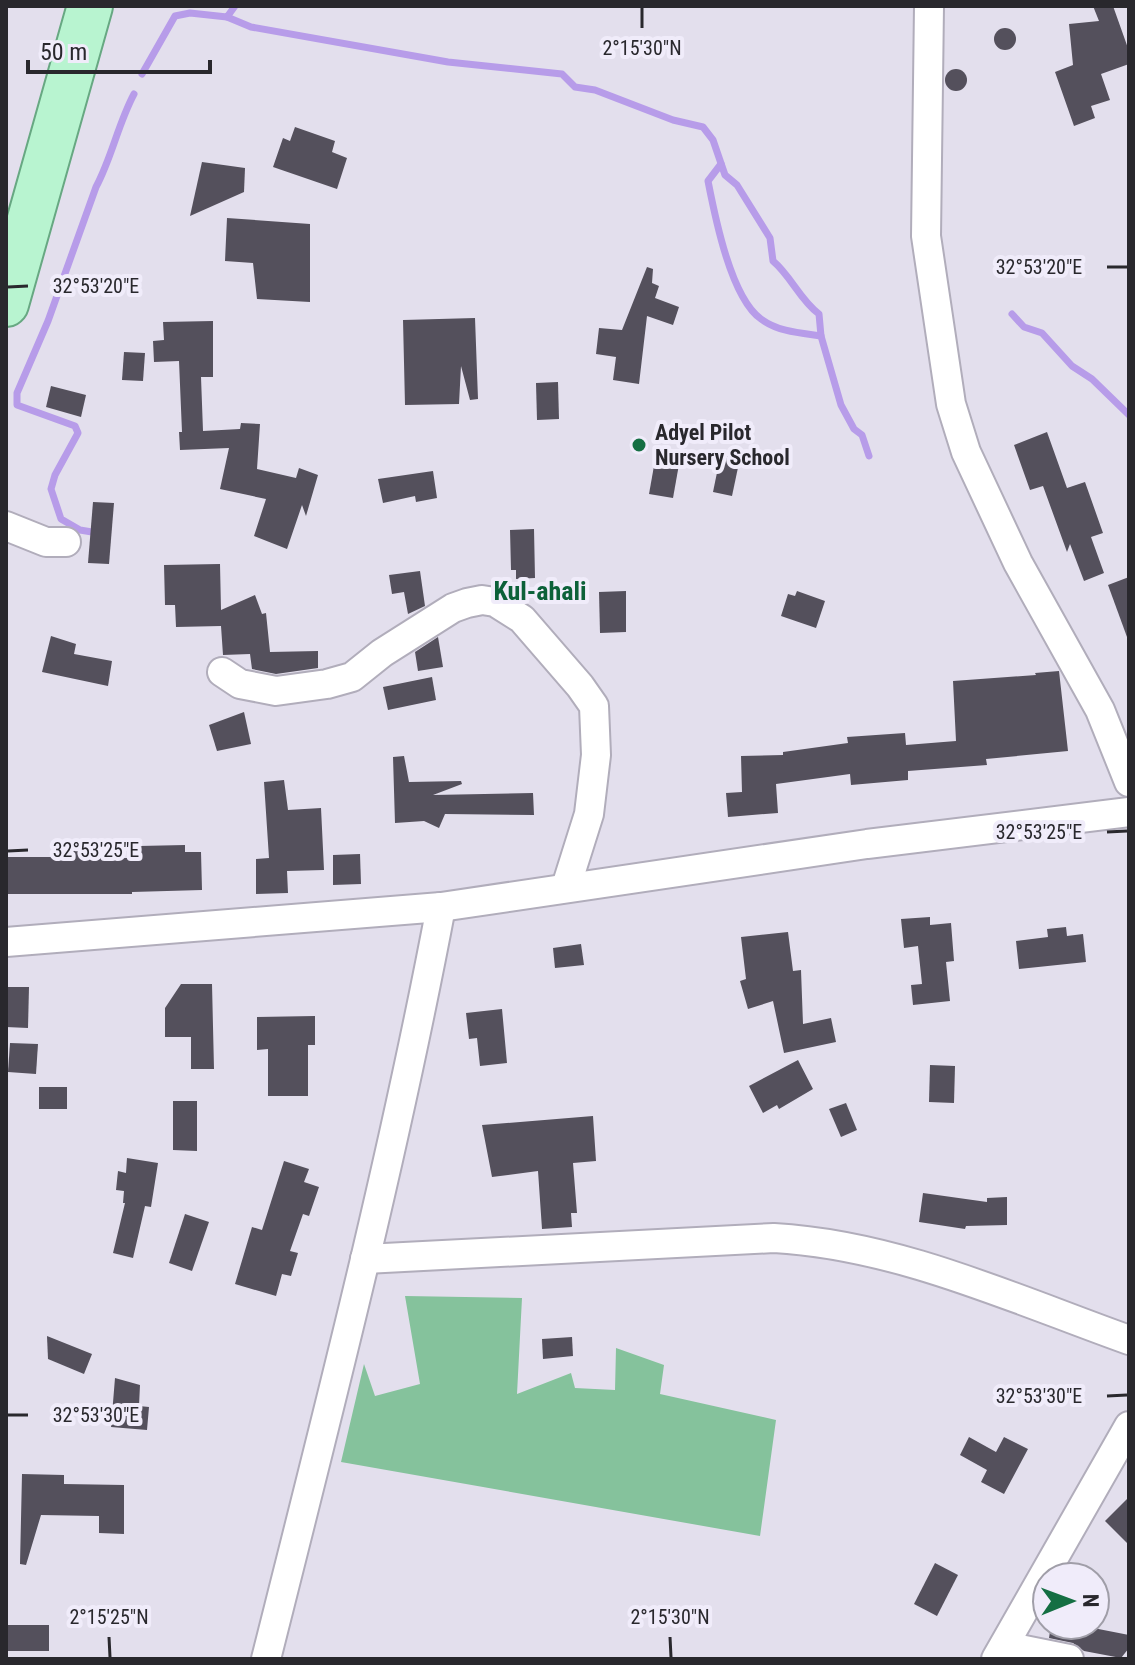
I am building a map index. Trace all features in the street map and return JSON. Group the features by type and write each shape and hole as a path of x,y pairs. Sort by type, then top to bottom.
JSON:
{"main road":[{"path":"6,304 90,6"}],"street":[{"path":"929,6 926,236 951,404 966,452 1018,563 1100,710 1129,782"},
{"path":"6,526 56,542"},
{"path":"222,672 240,684 276,691 327,684 352,677 382,653 453,608 482,600 495,602 522,619 594,706 596,755 589,814 566,887"},
{"path":"6,942 441,907 867,844 1129,812"},
{"path":"266,1659 365,1259 415,1043 441,907"},
{"path":"365,1259 774,1238 810,1240 907,1260 1129,1340"},
{"path":"1069,1659 1000,1653 1129,1426"}],"green space":[{"path":"405,1296 522,1298 517,1394 571,1373 575,1388 615,1390 616,1348 664,1365 660,1394 776,1420 760,1536 341,1462 364,1364 375,1396 420,1384"}],"building":[{"path":"1093,6 1113,6 1129,51 1129,64 1101,74 1110,100 1091,106 1095,118 1074,126 1055,72 1073,65 1069,24 1099,21"},
{"path":"1005,28 1013,31 1016,39 1013,47 1005,50 997,47 994,39 997,31"},
{"path":"956,69 964,72 967,80 964,88 956,91 948,88 945,80 948,72"},
{"path":"295,127 335,141 332,152 347,158 337,189 273,167 283,138 290,141"},
{"path":"202,162 245,168 244,192 190,216"},
{"path":"227,218 310,224 310,302 257,299 253,263 225,261"},
{"path":"647,267 653,269 652,283 659,286 655,298 679,307 673,325 647,316 639,384 613,380 616,357 596,354 599,328 622,330"},
{"path":"475,318 478,399 470,400 461,366 459,404 405,405 403,320"},
{"path":"213,321 213,377 201,377 203,431 240,429 241,423 260,424 257,469 296,478 299,468 318,475 306,516 302,505 287,549 254,536 266,499 220,489 229,448 180,450 179,361 154,362 153,341 164,340 163,322"},
{"path":"124,352 145,353 143,381 122,380"},
{"path":"558,382 559,419 537,420 536,383"},
{"path":"51,386 86,395 81,417 46,407"},
{"path":"1047,432 1067,488 1085,482 1103,533 1091,537 1104,573 1084,581 1070,544 1067,552 1043,486 1030,490 1014,445"},
{"path":"657,449 681,453 673,498 649,494"},
{"path":"721,453 740,458 732,496 713,492"},
{"path":"433,471 437,498 416,502 415,496 383,503 378,479"},
{"path":"93,502 114,503 109,564 88,563"},
{"path":"534,529 535,578 516,579 516,570 511,570 510,530"},
{"path":"220,564 221,610 255,595 262,614 266,613 270,652 318,651 318,668 276,674 252,669 250,654 223,655 221,626 176,627 175,605 165,605 164,565"},
{"path":"420,571 425,606 408,614 404,592 392,594 389,575"},
{"path":"1129,577 1129,637 1127,637 1108,585"},
{"path":"626,591 626,632 600,633 599,592"},
{"path":"797,591 825,601 816,628 781,616 788,594 795,596"},
{"path":"51,636 76,644 74,654 112,661 108,686 42,672"},
{"path":"438,637 443,667 418,671 415,652"},
{"path":"1059,671 1068,751 986,759 987,765 908,771 908,780 851,785 850,774 776,784 778,813 728,817 726,793 742,792 741,756 783,755 783,752 848,743 847,737 905,733 906,745 956,741 953,681"},
{"path":"432,677 436,700 388,710 383,687"},
{"path":"244,712 251,744 217,751 209,725"},
{"path":"404,756 409,782 461,781 462,784 433,795 533,793 534,815 445,814 439,828 424,821 395,823 393,757"},
{"path":"284,780 288,810 321,808 324,870 287,871 288,893 256,894 256,859 269,858 264,782"},
{"path":"185,845 185,852 201,852 202,890 132,894 6,894 6,857 60,857 60,847 84,847 84,858 139,858 139,846"},
{"path":"360,854 361,884 333,885 333,855"},
{"path":"930,917 930,925 951,923 954,961 946,962 950,1001 913,1005 911,985 922,984 918,946 904,948 901,919"},
{"path":"1066,927 1067,936 1083,934 1086,962 1019,969 1016,941 1048,937 1047,929"},
{"path":"788,932 793,971 801,970 803,1024 831,1018 836,1042 784,1053 773,1001 748,1009 740,981 746,979 741,937"},
{"path":"581,944 584,965 555,968 553,948"},
{"path":"181,984 212,984 214,1069 191,1069 191,1037 165,1037 165,1008"},
{"path":"6,987 29,987 28,1028 6,1027"},
{"path":"502,1009 507,1063 480,1066 477,1038 469,1039 466,1013"},
{"path":"315,1016 315,1045 308,1045 308,1096 268,1096 268,1049 257,1050 257,1017"},
{"path":"10,1043 38,1044 36,1074 8,1072"},
{"path":"798,1060 813,1089 779,1109 777,1105 763,1113 749,1086"},
{"path":"930,1065 955,1066 954,1103 929,1102"},
{"path":"39,1087 67,1087 67,1109 39,1109"},
{"path":"173,1101 197,1101 197,1151 173,1150"},
{"path":"846,1103 857,1130 841,1137 829,1109"},
{"path":"593,1116 596,1161 573,1163 577,1213 571,1213 572,1227 542,1229 538,1171 492,1177 482,1125"},
{"path":"127,1158 158,1163 151,1207 145,1206 133,1258 113,1253 125,1203 124,1191 116,1190 118,1171 126,1173"},
{"path":"284,1161 309,1169 304,1182 319,1187 309,1216 303,1214 290,1251 298,1253 291,1276 282,1274 276,1296 235,1284 252,1227 262,1230"},
{"path":"923,1193 987,1202 987,1198 1007,1197 1007,1225 966,1226 965,1229 919,1222"},
{"path":"185,1214 209,1222 192,1271 169,1263"},
{"path":"47,1336 92,1354 84,1374 48,1359"},
{"path":"572,1337 573,1356 543,1359 542,1339"},
{"path":"115,1378 140,1385 139,1406 149,1407 147,1430 111,1427"},
{"path":"969,1437 996,1452 1004,1437 1028,1449 1004,1494 981,1482 987,1470 960,1455"},
{"path":"22,1474 64,1475 64,1484 124,1485 124,1534 99,1533 99,1516 41,1515 26,1565 20,1564"},
{"path":"1129,1497 1129,1545 1105,1521"},
{"path":"935,1563 958,1575 937,1616 914,1604"},
{"path":"6,1625 49,1625 49,1651 6,1651"},
{"path":"1111,1631 1129,1635 1129,1648 1121,1658 1084,1651 1063,1641 1111,1641"}],"waterway":[{"path":"142,74 175,16 190,13 227,17 235,6"},
{"path":"227,17 251,27 448,62 562,74 575,87 595,90 673,120 703,127 713,140 725,175 737,185 770,238 773,261 819,314 821,336 841,405 854,429 862,435 869,456"},
{"path":"98,533 80,530 61,519 51,489 55,475 78,433 75,426 17,405 17,393 48,321 96,187 134,94"},
{"path":"721,164 708,181 726,256 741,294 750,309 775,327 821,336"},
{"path":"1012,314 1024,327 1042,333 1072,366 1092,379 1129,415"}],"place":[{"name":"Adyel Pilot Nursery School","path":"639,445"}],"district":[{"name":"Kul-ahali","path":"540,591"}]}
